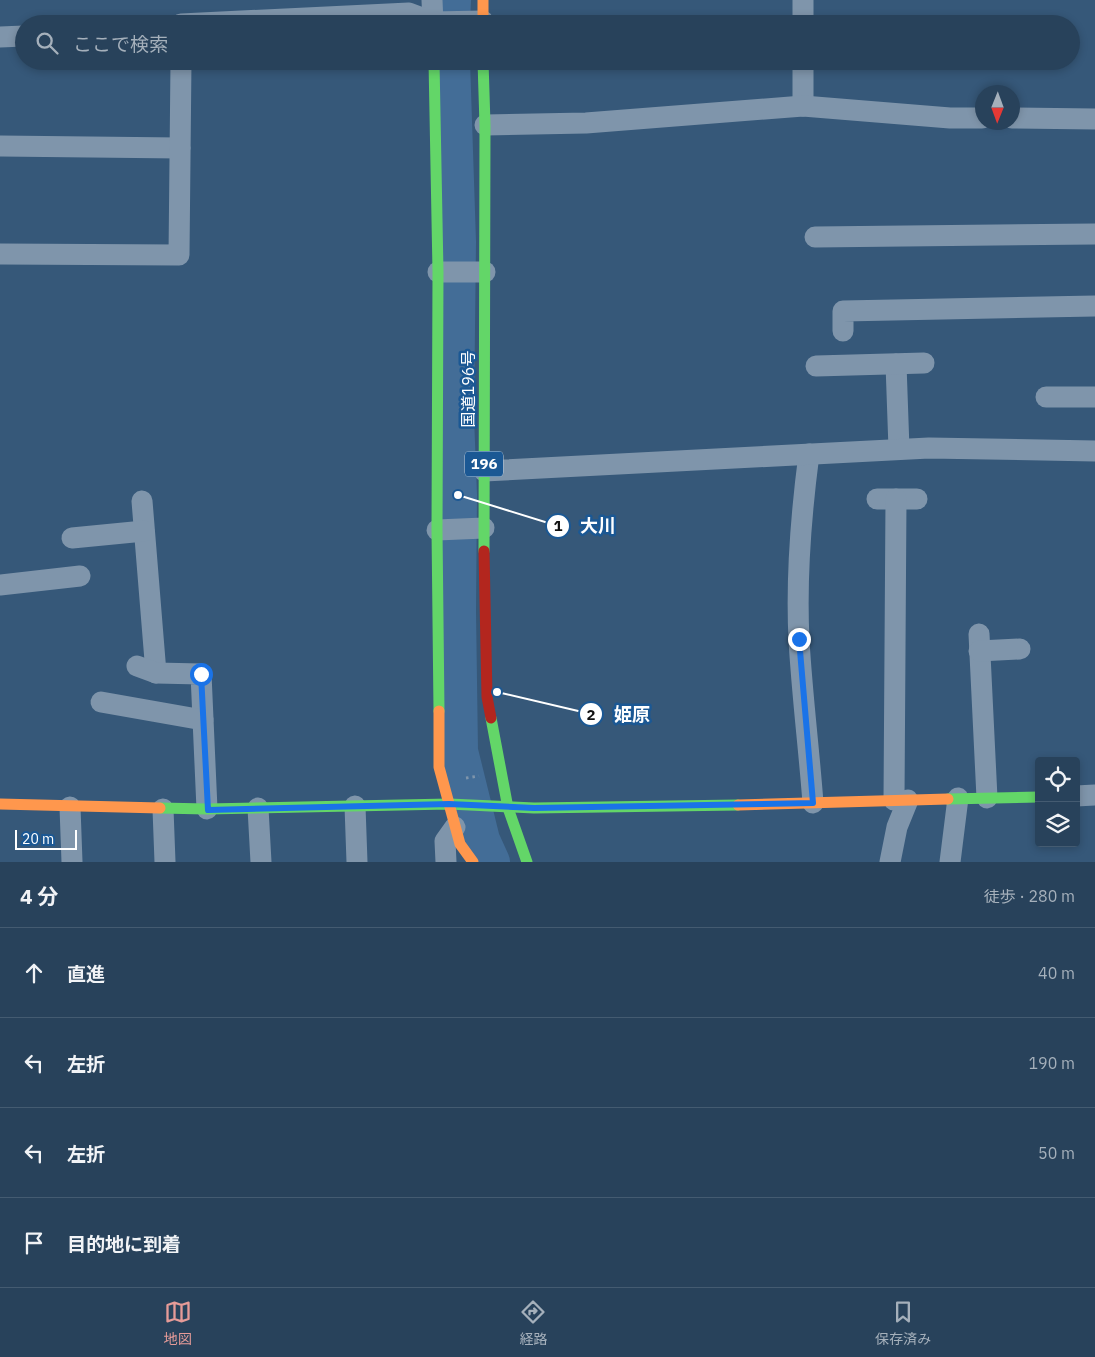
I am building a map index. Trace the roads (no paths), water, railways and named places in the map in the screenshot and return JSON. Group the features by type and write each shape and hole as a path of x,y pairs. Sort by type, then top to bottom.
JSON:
{"main road":[{"path":"434,70 441,272 439,767 454,804 455,827 460,844 473,862"},
{"name":"国道196号","path":"484,70 485,125 475,272 484,471 474,529 487,697 508,808 527,862"},
{"path":"0,804 208,810 454,804 508,808 684,806 1035,797"}],"street":[{"path":"432,0 434,15"},
{"path":"803,0 803,15"},
{"path":"368,15 409,13 415,15"},
{"path":"0,37 15,36"},
{"path":"0,254 179,255 181,70"},
{"path":"802,106 803,70"},
{"path":"485,125 586,123 802,106 950,118 975,118"},
{"path":"1020,118 1095,119"},
{"path":"0,146 180,148"},
{"path":"815,237 1095,234"},
{"path":"441,272 475,272"},
{"path":"844,330 843,311 1095,306"},
{"path":"816,366 924,363"},
{"path":"896,364 899,449"},
{"path":"1046,397 1095,396"},
{"path":"484,471 929,448 1095,451"},
{"path":"809,454 805,482 799,572 799,639 813,803"},
{"path":"890,862 901,800 897,500"},
{"path":"142,501 146,670 201,674 208,810"},
{"path":"441,530 474,529"},
{"path":"72,538 144,531"},
{"path":"0,584 80,576"},
{"path":"987,798 979,643 1020,649"},
{"path":"101,702 203,720"},
{"path":"1080,796 1095,795"},
{"path":"950,862 958,798"},
{"path":"355,806 357,862"},
{"path":"70,807 72,862"},
{"path":"258,808 261,862"},
{"path":"163,809 165,862"},
{"path":"446,862 445,840 455,827"}],"waterway":[{"path":"451,15 452,0"},
{"path":"451,70 457,242 455,417 458,495 459,751 481,840 491,862"}],"place":[{"name":"大川","path":"458,495"},
{"name":"姫原","path":"497,692"}]}
